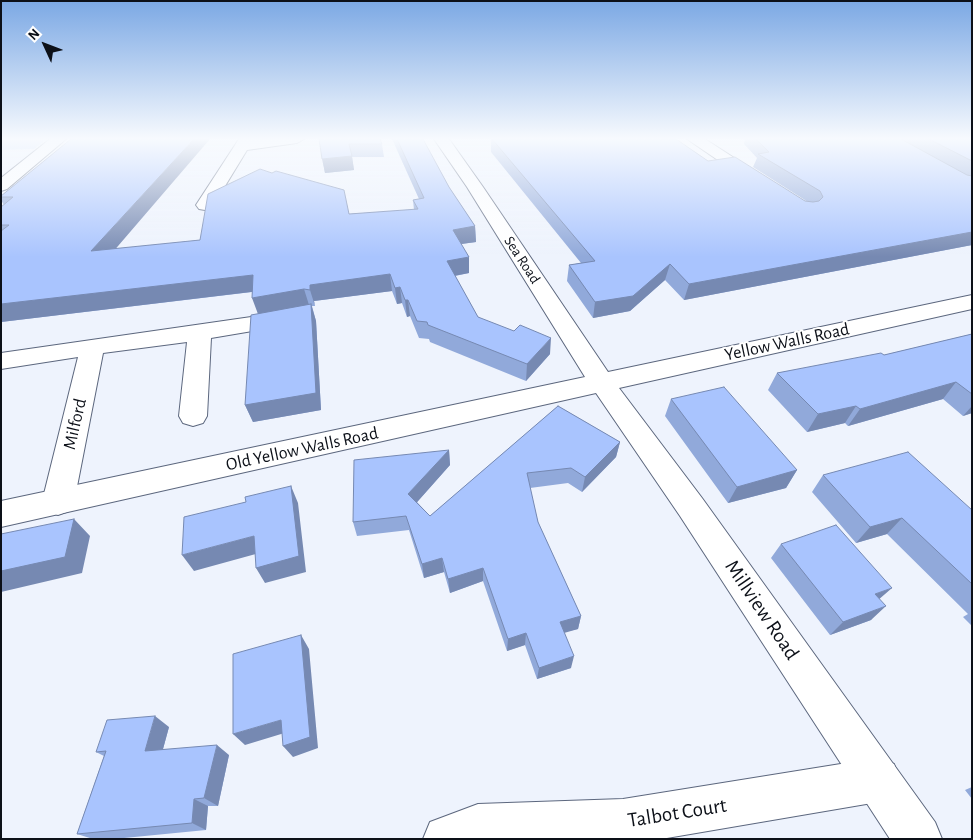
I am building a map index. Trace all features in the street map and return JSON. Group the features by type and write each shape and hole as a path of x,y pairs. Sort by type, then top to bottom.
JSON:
{"street":[{"path":"1,186 11,178"},
{"path":"205,204 221,178"},
{"name":"Sea Road","path":"469,178 602,383"},
{"path":"756,178 767,185"},
{"name":"Yellow Walls Road","path":"602,383 972,302"},
{"path":"1,361 92,347 200,334 310,314"},
{"path":"193,416 200,334"},
{"name":"Milford","path":"58,502 92,347"},
{"name":"Old Yellow Walls Road","path":"1,514 602,383"},
{"name":"Millview Road","path":"602,383 692,508 918,839"},
{"name":"Talbot Court","path":"446,839 478,827 623,822 878,780"}],"building":[{"path":"23,178 158,178 91,251 200,240 208,194 241,178 302,178 344,190 349,214 418,209 413,200 424,198 415,178 444,178 475,226 453,230 469,257 447,261 478,317 514,331 520,325 551,338 527,364 428,325 427,322 417,321 408,300 405,300 400,287 395,288 390,274 310,285 310,290 304,289 252,298 253,275 1,304 1,231 9,225 1,225 1,207 13,197 1,196"},
{"path":"525,178 769,178 805,201 813,202 819,201 823,197 820,191 799,178 972,178 972,232 689,284 670,264 633,296 595,302 569,265 595,261"},
{"path":"311,304 316,393 245,405 251,315"},
{"path":"972,334 972,394 956,382 860,409 856,406 818,414 777,373 881,353 884,355"},
{"path":"724,387 797,470 737,487 671,399"},
{"path":"558,406 620,442 585,477 571,468 527,473 538,522 581,616 560,622 574,656 539,668 526,633 508,639 483,568 448,579 442,558 422,564 406,516 353,522 354,460 449,450 408,494 430,516"},
{"path":"908,452 972,510 972,584 902,518 870,527 823,475"},
{"path":"291,486 299,556 256,568 254,536 182,555 184,517 246,502 245,497"},
{"path":"74,519 65,557 1,571 1,534"},
{"path":"836,525 892,588 875,594 886,606 843,622 781,544"},
{"path":"301,635 310,737 283,746 281,720 233,734 233,654"},
{"path":"155,716 145,751 217,745 204,798 194,799 192,823 77,834 106,751 96,752 107,720"}]}
